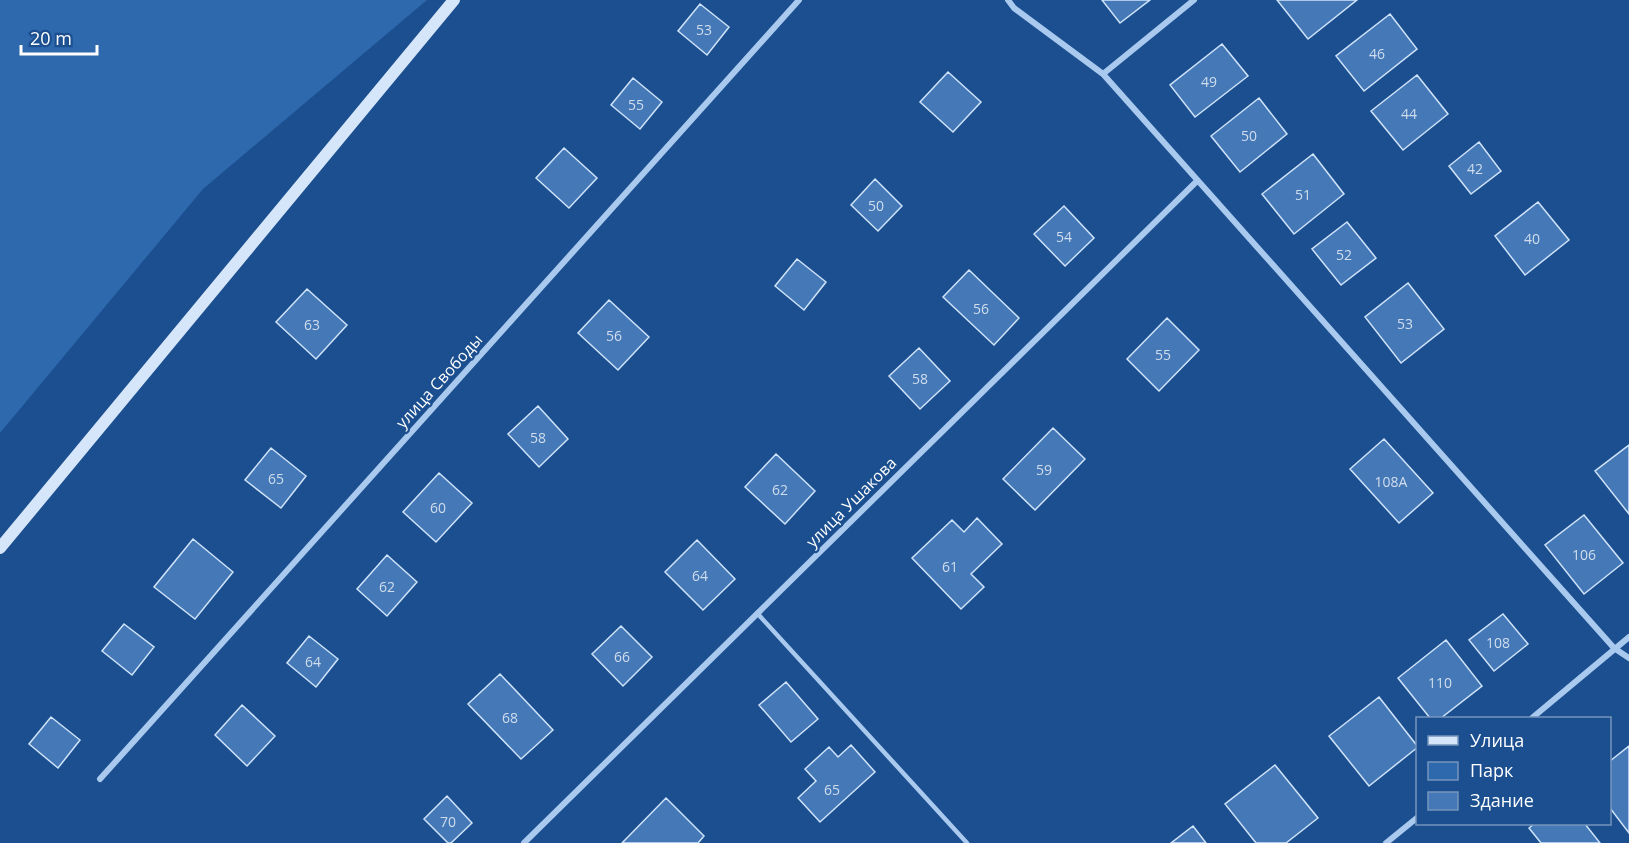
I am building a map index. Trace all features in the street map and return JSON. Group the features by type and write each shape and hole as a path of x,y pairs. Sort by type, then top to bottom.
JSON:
{"street":[{"path":"0,548 454,0"},
{"name":"улица Свободы","path":"100,779 799,0"},
{"path":"1008,0 1014,8 1103,74 1614,648 1629,658"},
{"path":"1103,74 1194,0"},
{"name":"улица Ушакова","path":"524,843 1197,181"},
{"path":"1533,717 1629,637"},
{"path":"1386,843 1416,819"}],"lane":[{"path":"757,613 967,843"}],"green space":[{"path":"0,0 427,0 203,189 0,433"}],"building":[{"path":"1102,0 1150,0 1120,23"},
{"path":"1277,0 1357,0 1308,39"},
{"path":"700,4 729,27 707,55 678,31"},
{"path":"1390,14 1417,49 1364,91 1336,56"},
{"path":"1222,44 1248,76 1195,117 1170,85"},
{"path":"948,72 981,102 953,132 920,102"},
{"path":"1417,75 1448,114 1403,150 1371,111"},
{"path":"633,78 662,102 640,129 611,105"},
{"path":"1259,98 1287,134 1240,172 1211,136"},
{"path":"1479,142 1501,171 1471,194 1449,166"},
{"path":"564,148 597,178 569,208 536,178"},
{"path":"1313,154 1344,194 1294,234 1262,194"},
{"path":"875,179 902,206 878,231 851,205"},
{"path":"1538,202 1569,240 1525,275 1495,236"},
{"path":"1064,206 1094,238 1065,266 1034,234"},
{"path":"1347,222 1376,258 1341,285 1312,249"},
{"path":"797,259 826,282 804,310 775,286"},
{"path":"969,270 1019,318 994,345 943,297"},
{"path":"1408,283 1444,329 1401,363 1365,317"},
{"path":"307,289 347,325 316,359 276,322"},
{"path":"609,300 649,337 618,370 578,333"},
{"path":"1167,318 1199,350 1159,391 1127,359"},
{"path":"919,348 950,381 920,409 889,376"},
{"path":"538,406 568,439 539,467 508,434"},
{"path":"1053,428 1085,459 1035,510 1003,479"},
{"path":"1384,439 1433,493 1399,523 1350,469"},
{"path":"1629,445 1629,514 1595,471"},
{"path":"271,448 306,476 281,508 245,480"},
{"path":"776,454 815,491 785,524 745,487"},
{"path":"439,473 472,503 436,542 403,512"},
{"path":"1584,515 1623,563 1584,594 1545,545"},
{"path":"977,518 1002,544 971,574 984,587 961,609 912,558 952,520 964,532"},
{"path":"193,539 233,572 195,619 154,587"},
{"path":"697,540 735,579 703,610 665,572"},
{"path":"387,555 417,582 387,616 357,589"},
{"path":"1503,614 1528,644 1494,671 1469,640"},
{"path":"124,624 154,647 132,675 102,651"},
{"path":"621,626 652,657 623,686 592,654"},
{"path":"309,636 338,659 316,687 287,663"},
{"path":"1446,640 1482,686 1442,717 1429,717 1398,678"},
{"path":"500,674 553,730 521,759 468,704"},
{"path":"786,682 818,719 791,742 759,705"},
{"path":"1379,697 1416,744 1416,749 1369,786 1329,736"},
{"path":"242,705 275,736 247,766 215,735"},
{"path":"51,717 80,740 58,768 29,744"},
{"path":"851,745 875,772 820,822 798,798 816,781 805,769 829,747 838,757"},
{"path":"1629,746 1629,833 1611,809 1611,760"},
{"path":"1275,765 1318,818 1286,843 1256,843 1225,804"},
{"path":"447,796 472,823 451,843 448,843 424,819"},
{"path":"666,798 704,836 698,843 622,843"},
{"path":"1533,825 1586,825 1600,843 1541,843 1529,828"},
{"path":"1193,826 1206,843 1171,843"}]}
